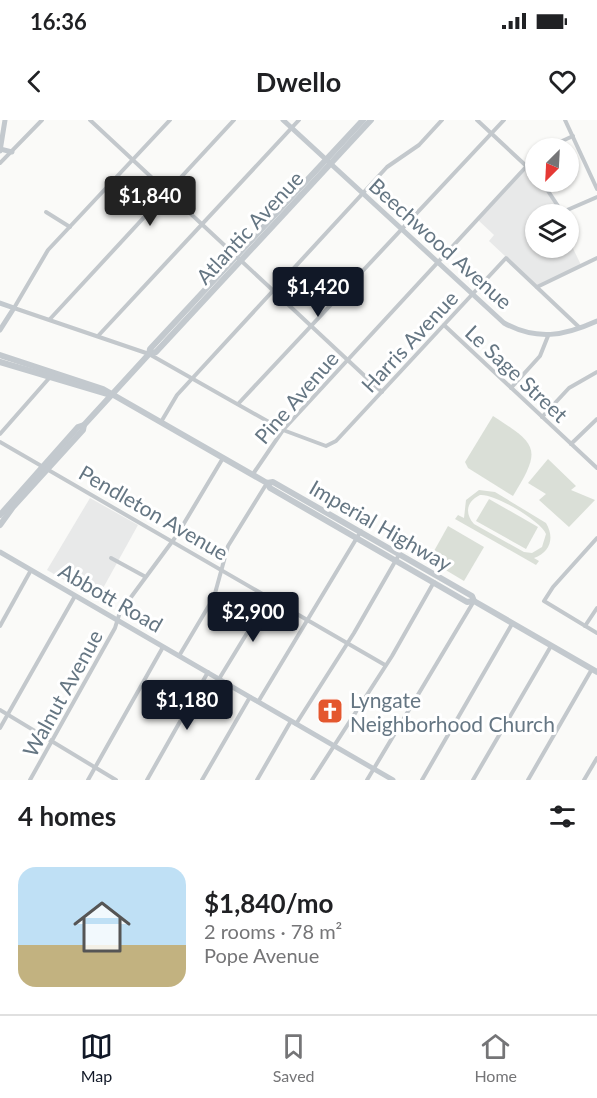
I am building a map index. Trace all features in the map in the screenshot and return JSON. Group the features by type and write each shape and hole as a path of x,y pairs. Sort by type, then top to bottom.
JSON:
{"main road":[{"name":"Atlantic Avenue","path":"328,162 363,120"},
{"name":"Atlantic Avenue","path":"0,525 78,427 84,425 149,354 156,352 238,258 328,162 371,120"},
{"name":"Imperial Highway","path":"0,355 52,375"},
{"name":"Imperial Highway","path":"0,362 103,389 267,483 273,482 395,560 467,602 474,601"},
{"name":"Atlantic Avenue","path":"0,515 45,467"},
{"name":"Imperial Highway","path":"359,535 400,553 472,596 474,601 594,671"}],"street":[{"path":"5,120 0,150 12,152"},
{"path":"0,163 42,120"},
{"path":"90,120 382,392"},
{"path":"0,330 43,257 170,120"},
{"path":"50,320 234,120"},
{"name":"Beechwood Avenue","path":"283,120 504,323 522,332 548,336 581,329 597,321"},
{"path":"98,336 299,120"},
{"path":"161,422 177,395 387,166 419,145 442,120"},
{"path":"477,120 525,165"},
{"path":"238,404 504,120"},
{"path":"566,120 597,189"},
{"path":"569,138 573,136"},
{"name":"Pine Avenue","path":"253,474 283,430 525,165"},
{"path":"579,204 597,196"},
{"path":"46,212 70,227"},
{"name":"Harris Avenue","path":"283,430 322,446 333,444 507,258 537,287"},
{"path":"581,329 537,287 597,258"},
{"path":"0,303 149,354 283,430"},
{"name":"Le Sage Street","path":"444,325 597,468"},
{"path":"511,388 540,356 548,336"},
{"path":"542,417 569,388 597,372"},
{"path":"0,434 52,375"},
{"path":"571,444 597,419"},
{"name":"Pendleton Avenue","path":"0,442 386,665"},
{"name":"Walnut Avenue","path":"30,780 118,620 120,612 144,576 154,567 171,539 177,535 224,458"},
{"path":"179,656 214,597 228,546 267,483"},
{"path":"258,702 359,535"},
{"path":"597,538 553,586 544,602 597,633"},
{"name":"Abbott Road","path":"0,552 393,780"},
{"path":"257,780 347,641 400,553"},
{"path":"111,558 144,576"},
{"path":"0,626 31,570"},
{"path":"312,780 386,665 438,576"},
{"path":"0,729 75,596"},
{"path":"219,679 269,597"},
{"path":"367,780 474,601"},
{"path":"585,626 597,608"},
{"path":"422,780 512,624"},
{"path":"474,780 551,646"},
{"path":"88,780 163,647"},
{"path":"528,780 594,671"},
{"path":"147,780 208,672"},
{"path":"202,780 250,697"},
{"path":"0,710 116,780"},
{"path":"584,780 597,758"}],"shaded area":[{"path":"525,166 525,192 548,192 556,204 525,204 525,258 578,258 581,265 537,286 489,241 494,235 477,219"},
{"path":"493,416 519,434 531,449 528,468 513,496 468,468 465,462"},
{"path":"548,459 576,486 571,490 595,500 569,527 539,500 546,494 528,483"},
{"path":"479,490 495,492 546,523 550,534 549,544 544,552 534,558 539,561 536,565 455,519 458,515 464,518 466,500","holes":["480,495 506,503 536,522 546,534 542,547 532,553 524,552 474,524 469,516 468,508 472,501"]},
{"path":"90,498 138,525 97,599 47,570"},
{"path":"489,499 538,527 526,549 476,521"},
{"path":"448,526 484,547 464,581 429,560"}],"place":[{"name":"Lyngate Neighborhood Church","path":"330,711"}]}
